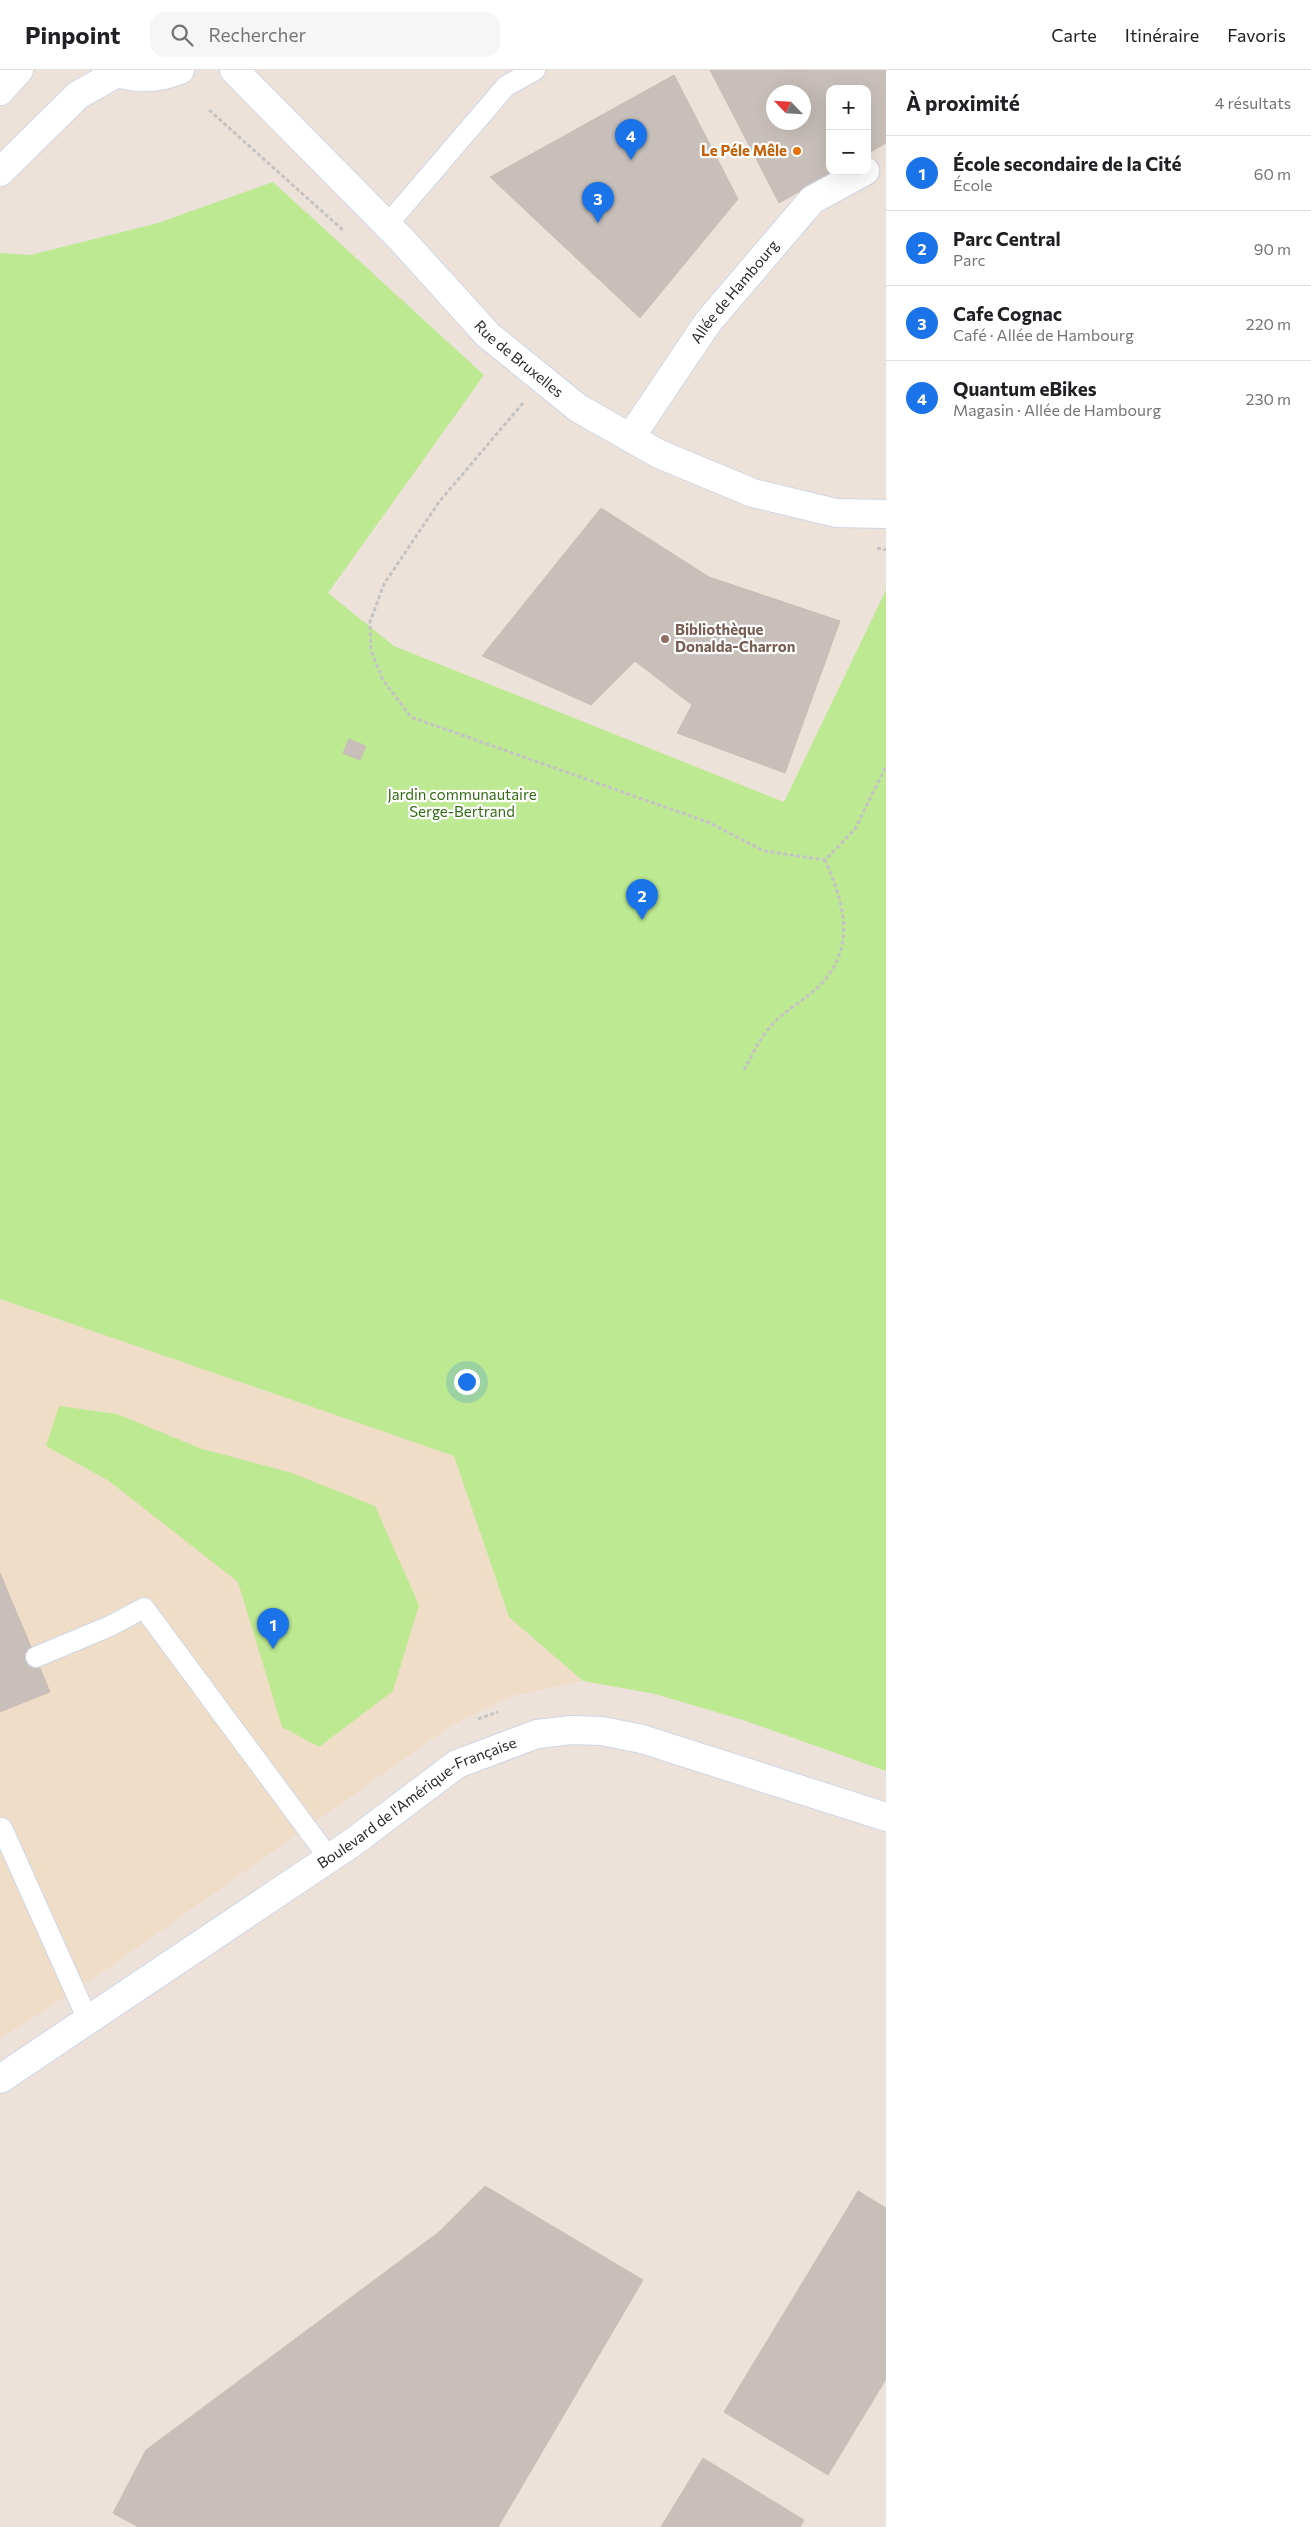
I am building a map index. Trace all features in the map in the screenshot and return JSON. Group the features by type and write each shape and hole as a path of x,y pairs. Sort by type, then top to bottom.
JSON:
{"street":[{"path":"0,91 19,70"},
{"path":"0,172 78,95 114,72 143,78 169,75 180,70"},
{"name":"Rue de Bruxelles","path":"234,70 387,225 488,335 578,408 659,454 753,493 836,513 886,514"},
{"name":"Allée de Hambourg","path":"871,168 886,160"},
{"name":"Allée de Hambourg","path":"630,438 708,322 812,200 859,175"},
{"name":"Boulevard de l'Amérique-Française","path":"0,2078 329,1858 457,1764 537,1734 572,1730 602,1732 642,1739 886,1817"}],"lane":[{"path":"387,225 506,86 535,70"},
{"path":"36,1657 110,1626 144,1608 329,1858"},
{"path":"2,1828 88,2020"}],"path":[{"path":"542,378 439,502 384,584 370,622 371,651 383,680 410,717 710,823 764,851 826,860"},
{"path":"826,860 855,829 886,766"},
{"path":"744,1070 769,1028 794,1004 820,986 838,960 845,932 839,892 826,860"}],"shaded area":[{"path":"0,1299 454,1456 509,1617 583,1681 512,1696 452,1725 90,1981 0,2039"}],"green space":[{"name":"Jardin communautaire Serge-Bertrand","path":"273,182 484,375 328,593 394,646 784,802 886,590 886,1771 743,1720 655,1694 583,1681 509,1617 454,1456 0,1299 0,253 30,255 158,223"},
{"path":"59,1406 117,1414 202,1449 289,1472 375,1506 419,1605 393,1691 319,1747 282,1727 238,1582 109,1481 46,1446"}],"building":[{"path":"710,70 886,70 886,143 871,152 871,85 826,85 826,175 829,175 779,203"},
{"path":"674,75 738,199 640,318 490,177"},
{"name":"Bibliothèque Donalda-Charron","path":"601,508 709,577 840,621 785,773 677,733 692,705 635,661 591,705 482,656"},
{"path":"349,739 366,746 360,760 343,753"},
{"path":"0,1573 50,1692 0,1712"},
{"path":"485,2186 643,2280 498,2527 138,2527 113,2513 146,2450 439,2232"},
{"path":"858,2191 886,2208 886,2379 828,2475 724,2412"},
{"path":"703,2458 804,2520 800,2527 661,2527"}],"place":[{"name":"Le Péle Mêle","path":"797,151"},
{"name":"Quantum eBikes","path":"631,160"},
{"name":"Cafe Cognac","path":"598,223"},
{"name":"Bibliothèque Donalda-Charron","path":"665,639"},
{"name":"Parc Central","path":"642,920"},
{"name":"École secondaire de la Cité","path":"273,1649"}]}
